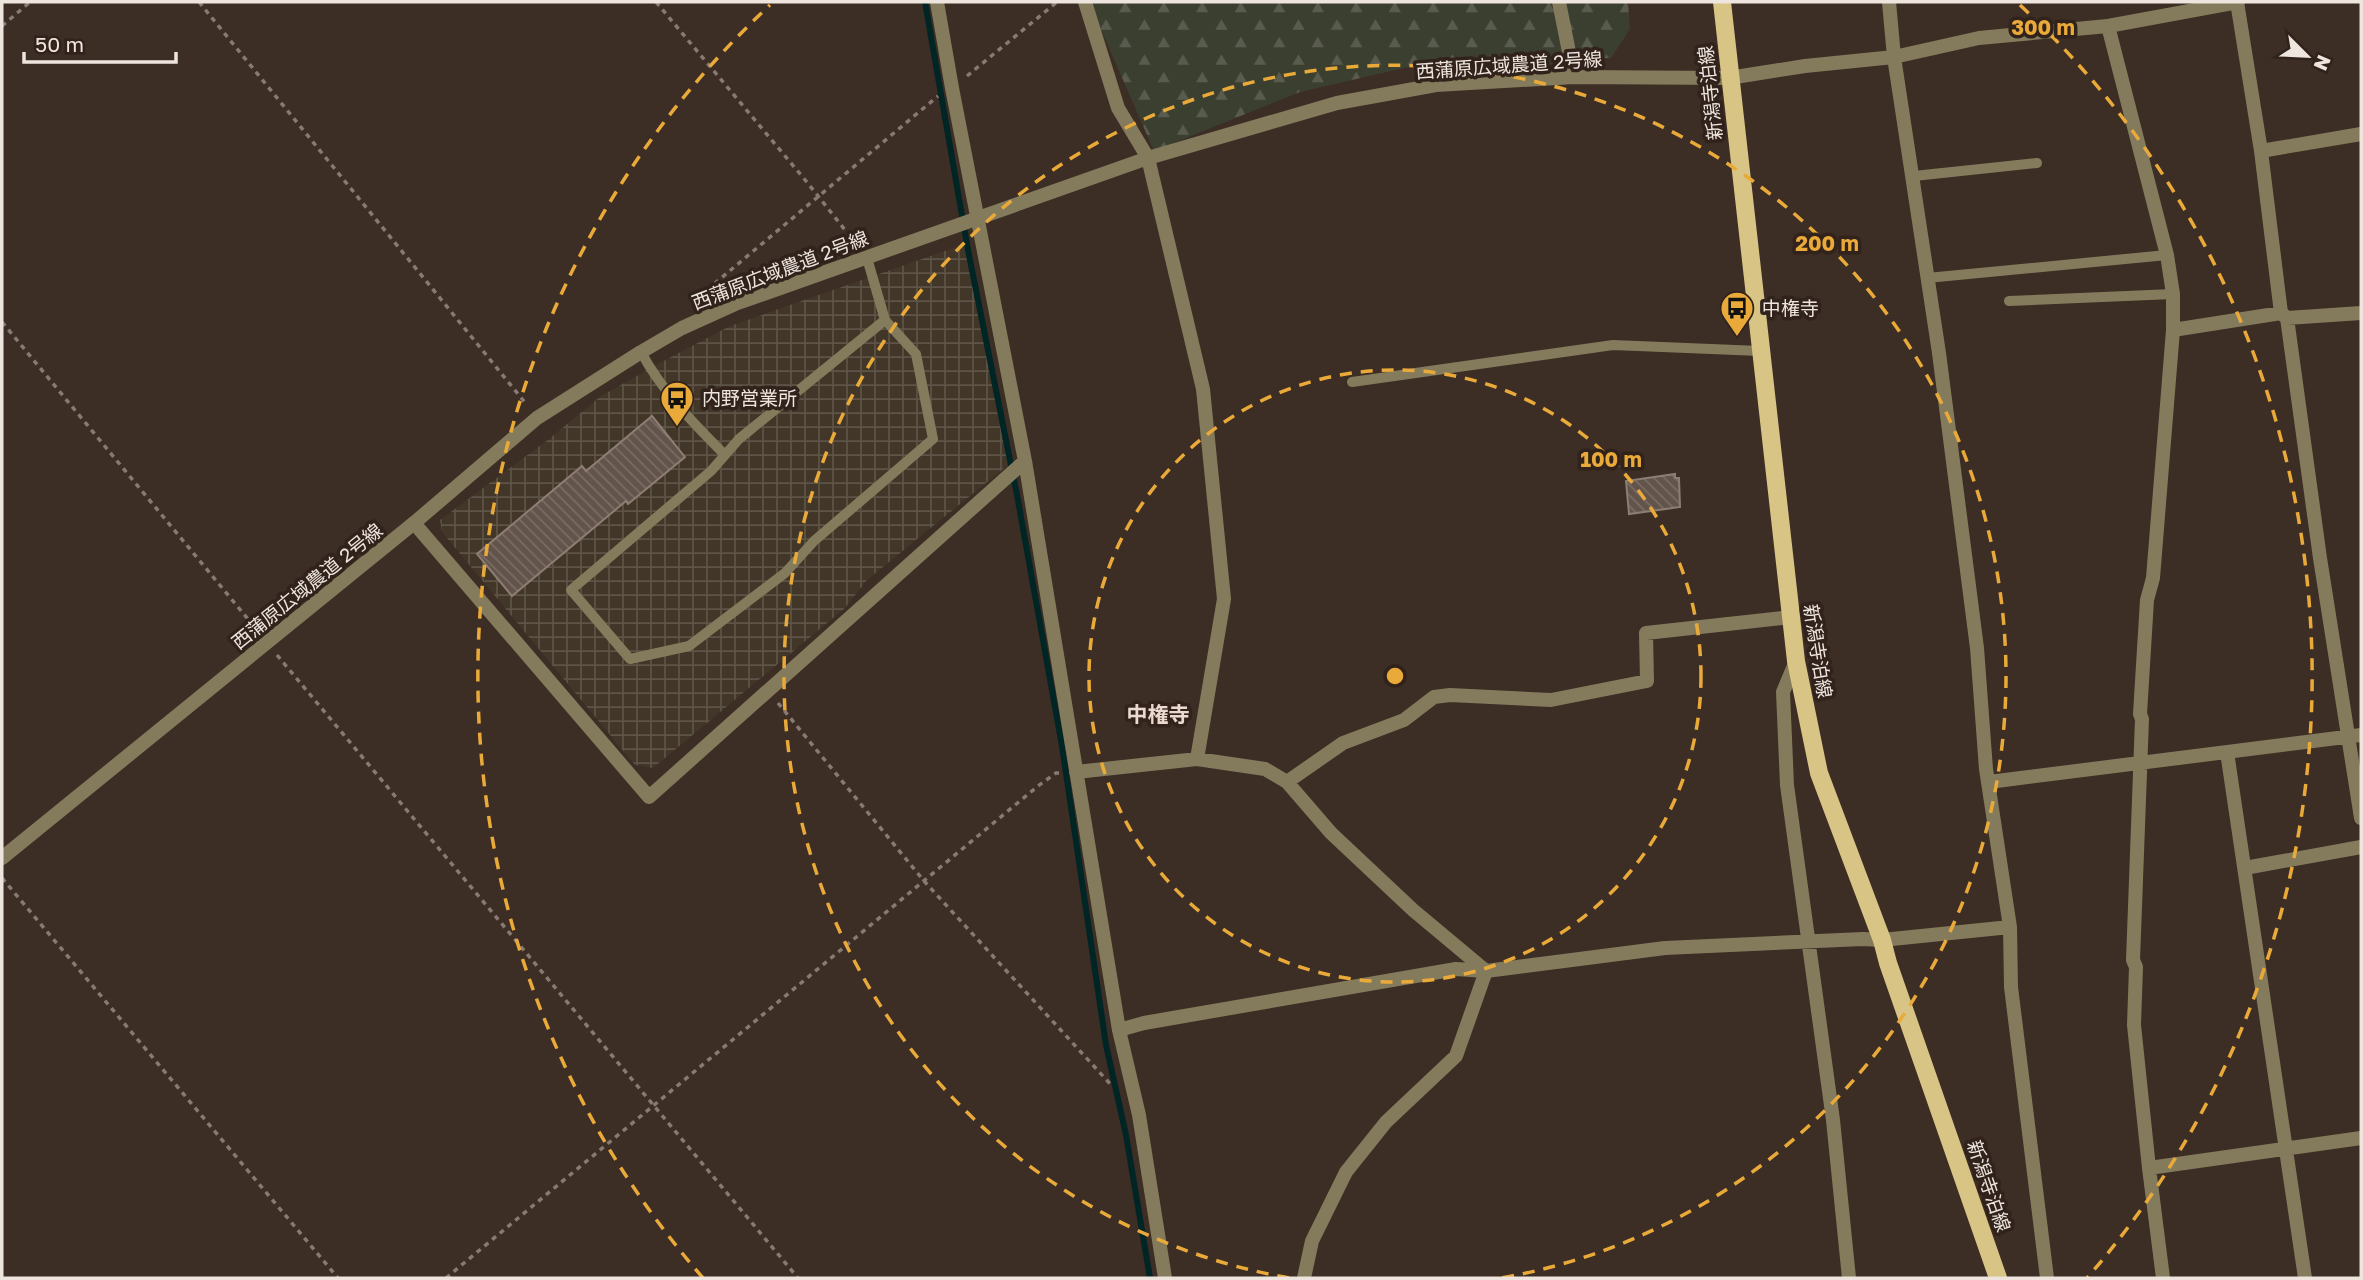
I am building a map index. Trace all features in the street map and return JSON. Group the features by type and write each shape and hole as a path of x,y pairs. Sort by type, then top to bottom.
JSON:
{"main road":[{"name":"新潟寺泊線","path":"1722,2 1796,662 1819,773 1882,940 1998,1278"}],"street":[{"path":"937,2 1025,461 1119,1030 1139,1115 1165,1278"},
{"path":"1085,2 1118,108 1148,158 1203,389 1224,599 1197,759"},
{"path":"1559,2 1574,77"},
{"path":"1889,2 1894,57 1939,353 1977,648 1989,782 2010,927 2011,987 2047,1278"},
{"name":"西蒲原広域農道 2号線","path":"2,858 414,523 537,418 682,328 735,304 1148,158 1337,103 1436,85 1574,77 1729,78 1805,66 1894,57 1979,38 2108,26 2237,2"},
{"path":"2237,2 2284,316 2354,736 2361,818"},
{"path":"2108,26 2167,255 2173,294 2173,330 2153,578 2147,600 2139,764 2134,1025 2163,1278"},
{"path":"2261,151 2361,134"},
{"path":"2173,330 2284,316 2361,313"},
{"path":"414,523 649,797 1025,461"},
{"path":"1287,782 1343,743 1404,720 1434,697 1450,695 1551,700 1647,681 1646,633 1791,617"},
{"path":"1796,662 1783,692 1787,785 1833,1120 1849,1278"},
{"path":"1989,782 2354,736"},
{"path":"2227,752 2305,1278"},
{"path":"1076,772 1197,759 1265,769 1287,782 1331,833 1413,910 1486,971"},
{"path":"2245,868 2361,847"},
{"path":"1119,1030 1144,1023 1456,968 1486,971 1665,948 1882,940 2010,927"},
{"path":"1304,1278 1312,1241 1346,1172 1386,1122 1456,1056 1486,971"},
{"path":"2149,1168 2361,1138"}],"lane":[{"path":"1913,176 2037,163"},
{"path":"1927,278 2167,255"},
{"path":"867,258 885,320 916,354 933,439 814,541 785,573 689,646 630,659 571,590 711,471 739,439 885,320"},
{"path":"2009,300 2173,294"},
{"path":"1352,382 1613,345 1760,351"},
{"path":"641,352 652,373 682,410 725,455"}],"path":[{"path":"2,26 30,2"},
{"path":"199,2 537,418"},
{"path":"656,2 867,258"},
{"path":"682,328 695,300 933,99 952,88 1057,2"},
{"path":"2,322 266,643 798,1278"},
{"path":"768,690 924,881 1139,1115"},
{"path":"446,1278 1038,786 1056,773 1076,772"},
{"path":"2,878 338,1278"}],"shaded area":[{"name":"内野営業所","path":"965,244 1008,465 867,580 845,608 653,768 635,765 442,532 440,520 549,439 601,396 671,357 730,326"}],"green space":[{"path":"1089,2 1628,2 1630,29 1611,58 1583,59 1532,67 1470,62 1417,65 1300,92 1154,151"}],"building":[{"path":"652,416 685,457 628,504 626,501 512,596 477,554 582,466 586,471"},
{"path":"1675,474 1675,478 1679,478 1680,507 1629,514 1626,481"}],"waterway":[{"path":"925,2 968,250 1017,495 1062,746 1106,1045 1126,1135 1150,1278"}],"place":[{"name":"中権寺","path":"1737,338"},
{"name":"内野営業所","path":"677,428"}],"district":[{"name":"中権寺","path":"1158,715"}]}
